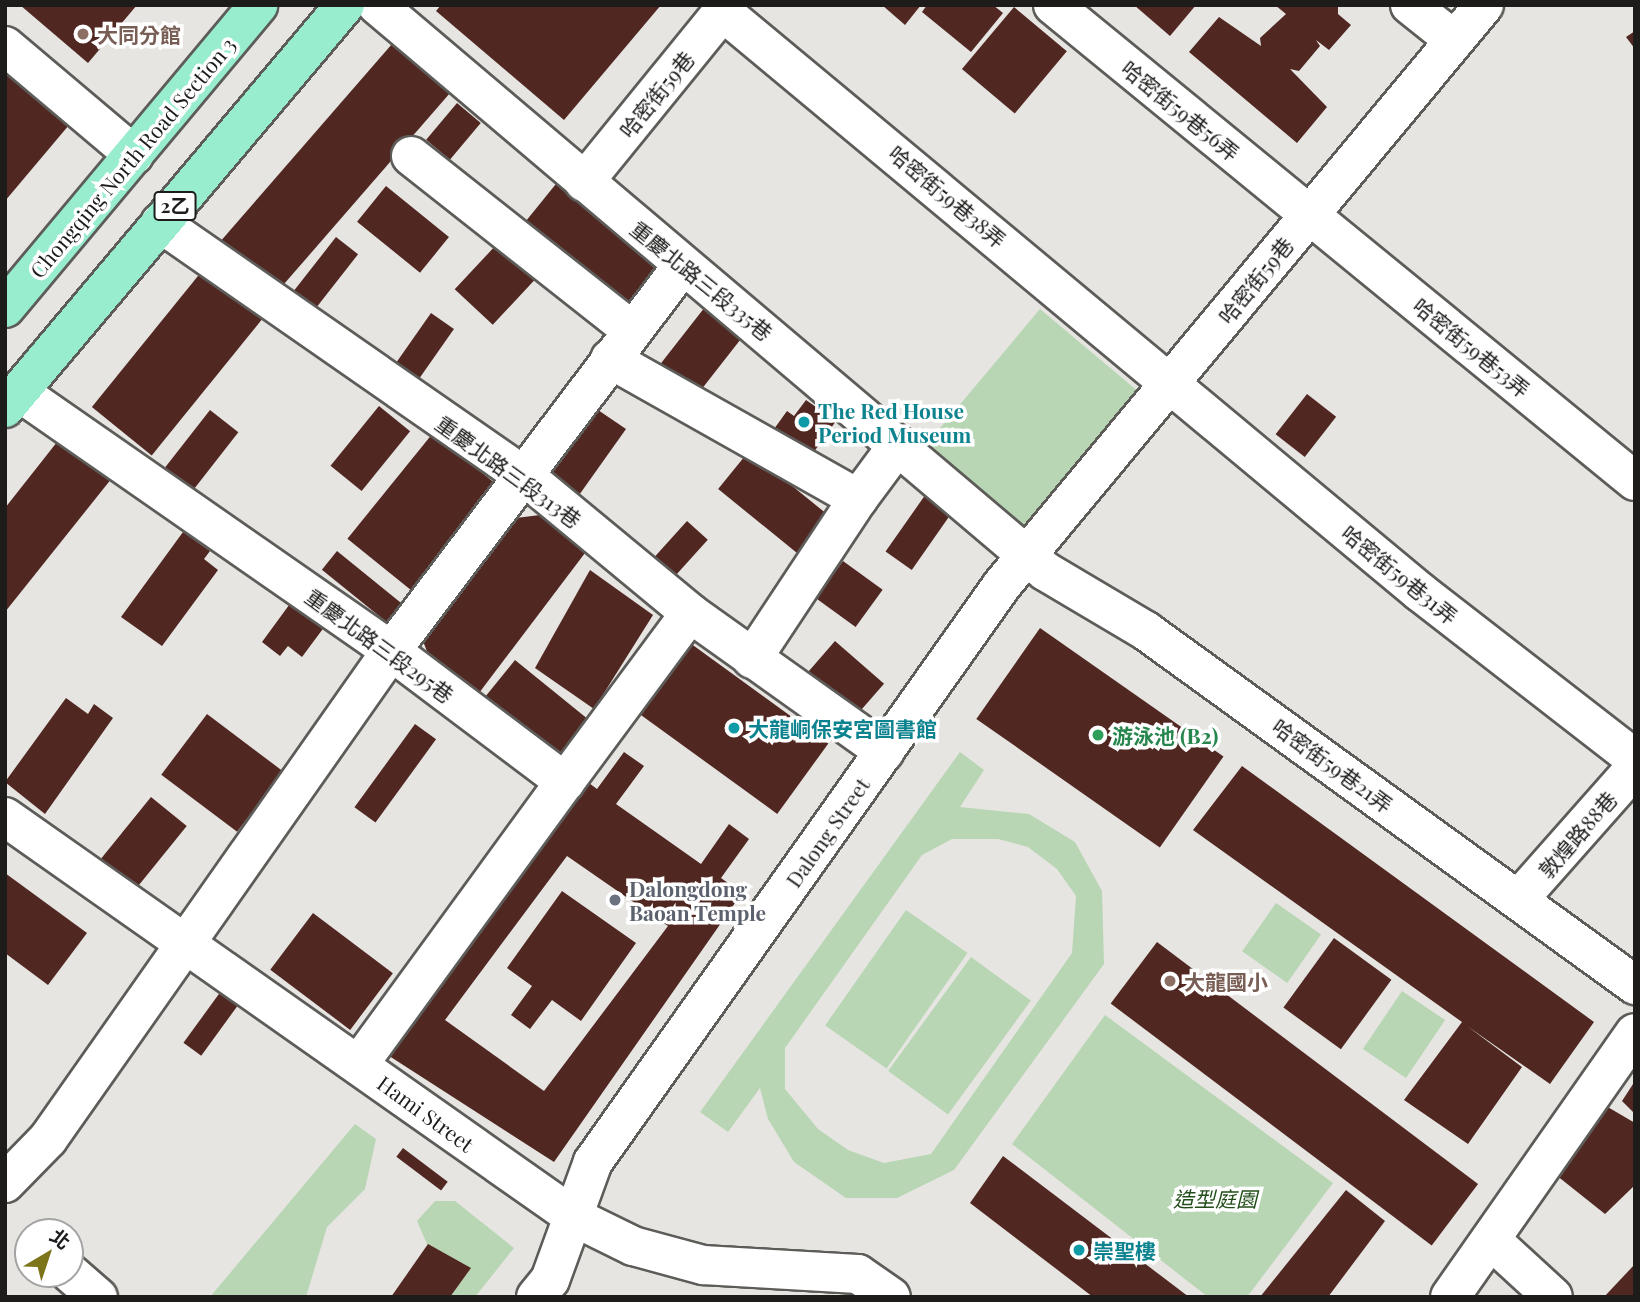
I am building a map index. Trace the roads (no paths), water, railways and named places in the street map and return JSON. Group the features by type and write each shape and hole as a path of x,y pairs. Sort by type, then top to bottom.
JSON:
{"main road":[{"name":"Chongqing North Road Section 3","path":"5,308 258,5"},
{"name":"2乙","path":"12,400 345,5"}],"street":[{"name":"重慶北路三段335巷","path":"377,5 1026,555"},
{"name":"哈密街59巷56弄","path":"1053,5 1308,214"},
{"path":"1410,5 1454,40"},
{"name":"哈密街59巷","path":"1026,555 1484,5"},
{"name":"哈密街59巷","path":"584,182 725,9"},
{"name":"哈密街59巷38弄","path":"725,9 1170,385"},
{"path":"5,46 134,155"},
{"path":"411,156 620,344 858,499"},
{"name":"哈密街59巷53弄","path":"1308,214 1635,481"},
{"name":"重慶北路三段313巷","path":"160,223 527,478 690,613 885,752"},
{"path":"5,1182 48,1139 188,946 391,651 527,478 620,344 683,265"},
{"name":"哈密街59巷31弄","path":"1170,385 1635,759"},
{"name":"重慶北路三段295巷","path":"12,400 391,651 565,782"},
{"path":"752,659 858,499 898,445"},
{"name":"Dalong Street","path":"536,1297 550,1280 593,1162 1026,555"},
{"name":"哈密街59巷21弄","path":"1026,555 1146,631 1635,985"},
{"path":"359,1064 690,613"},
{"name":"敦煌路88巷","path":"1519,899 1635,768"},
{"name":"Hami Street","path":"5,817 574,1217 633,1246 703,1265 858,1274 891,1297"},
{"path":"1450,1297 1635,1033"},
{"path":"1491,1240 1553,1297"},
{"path":"84,1285 98,1297"}],"place":[{"name":"大同分館","path":"83,34"},
{"name":"The Red House Period Museum","path":"804,422"},
{"name":"大龍峒保安宮圖書館","path":"734,728"},
{"name":"游泳池 (B2)","path":"1098,735"},
{"name":"Dalongdong Baoan Temple","path":"615,900"},
{"name":"大龍國小","path":"1170,981"},
{"name":"崇聖樓","path":"1079,1250"}],"park label":[{"name":"造型庭園","path":"1215,1198"}]}
